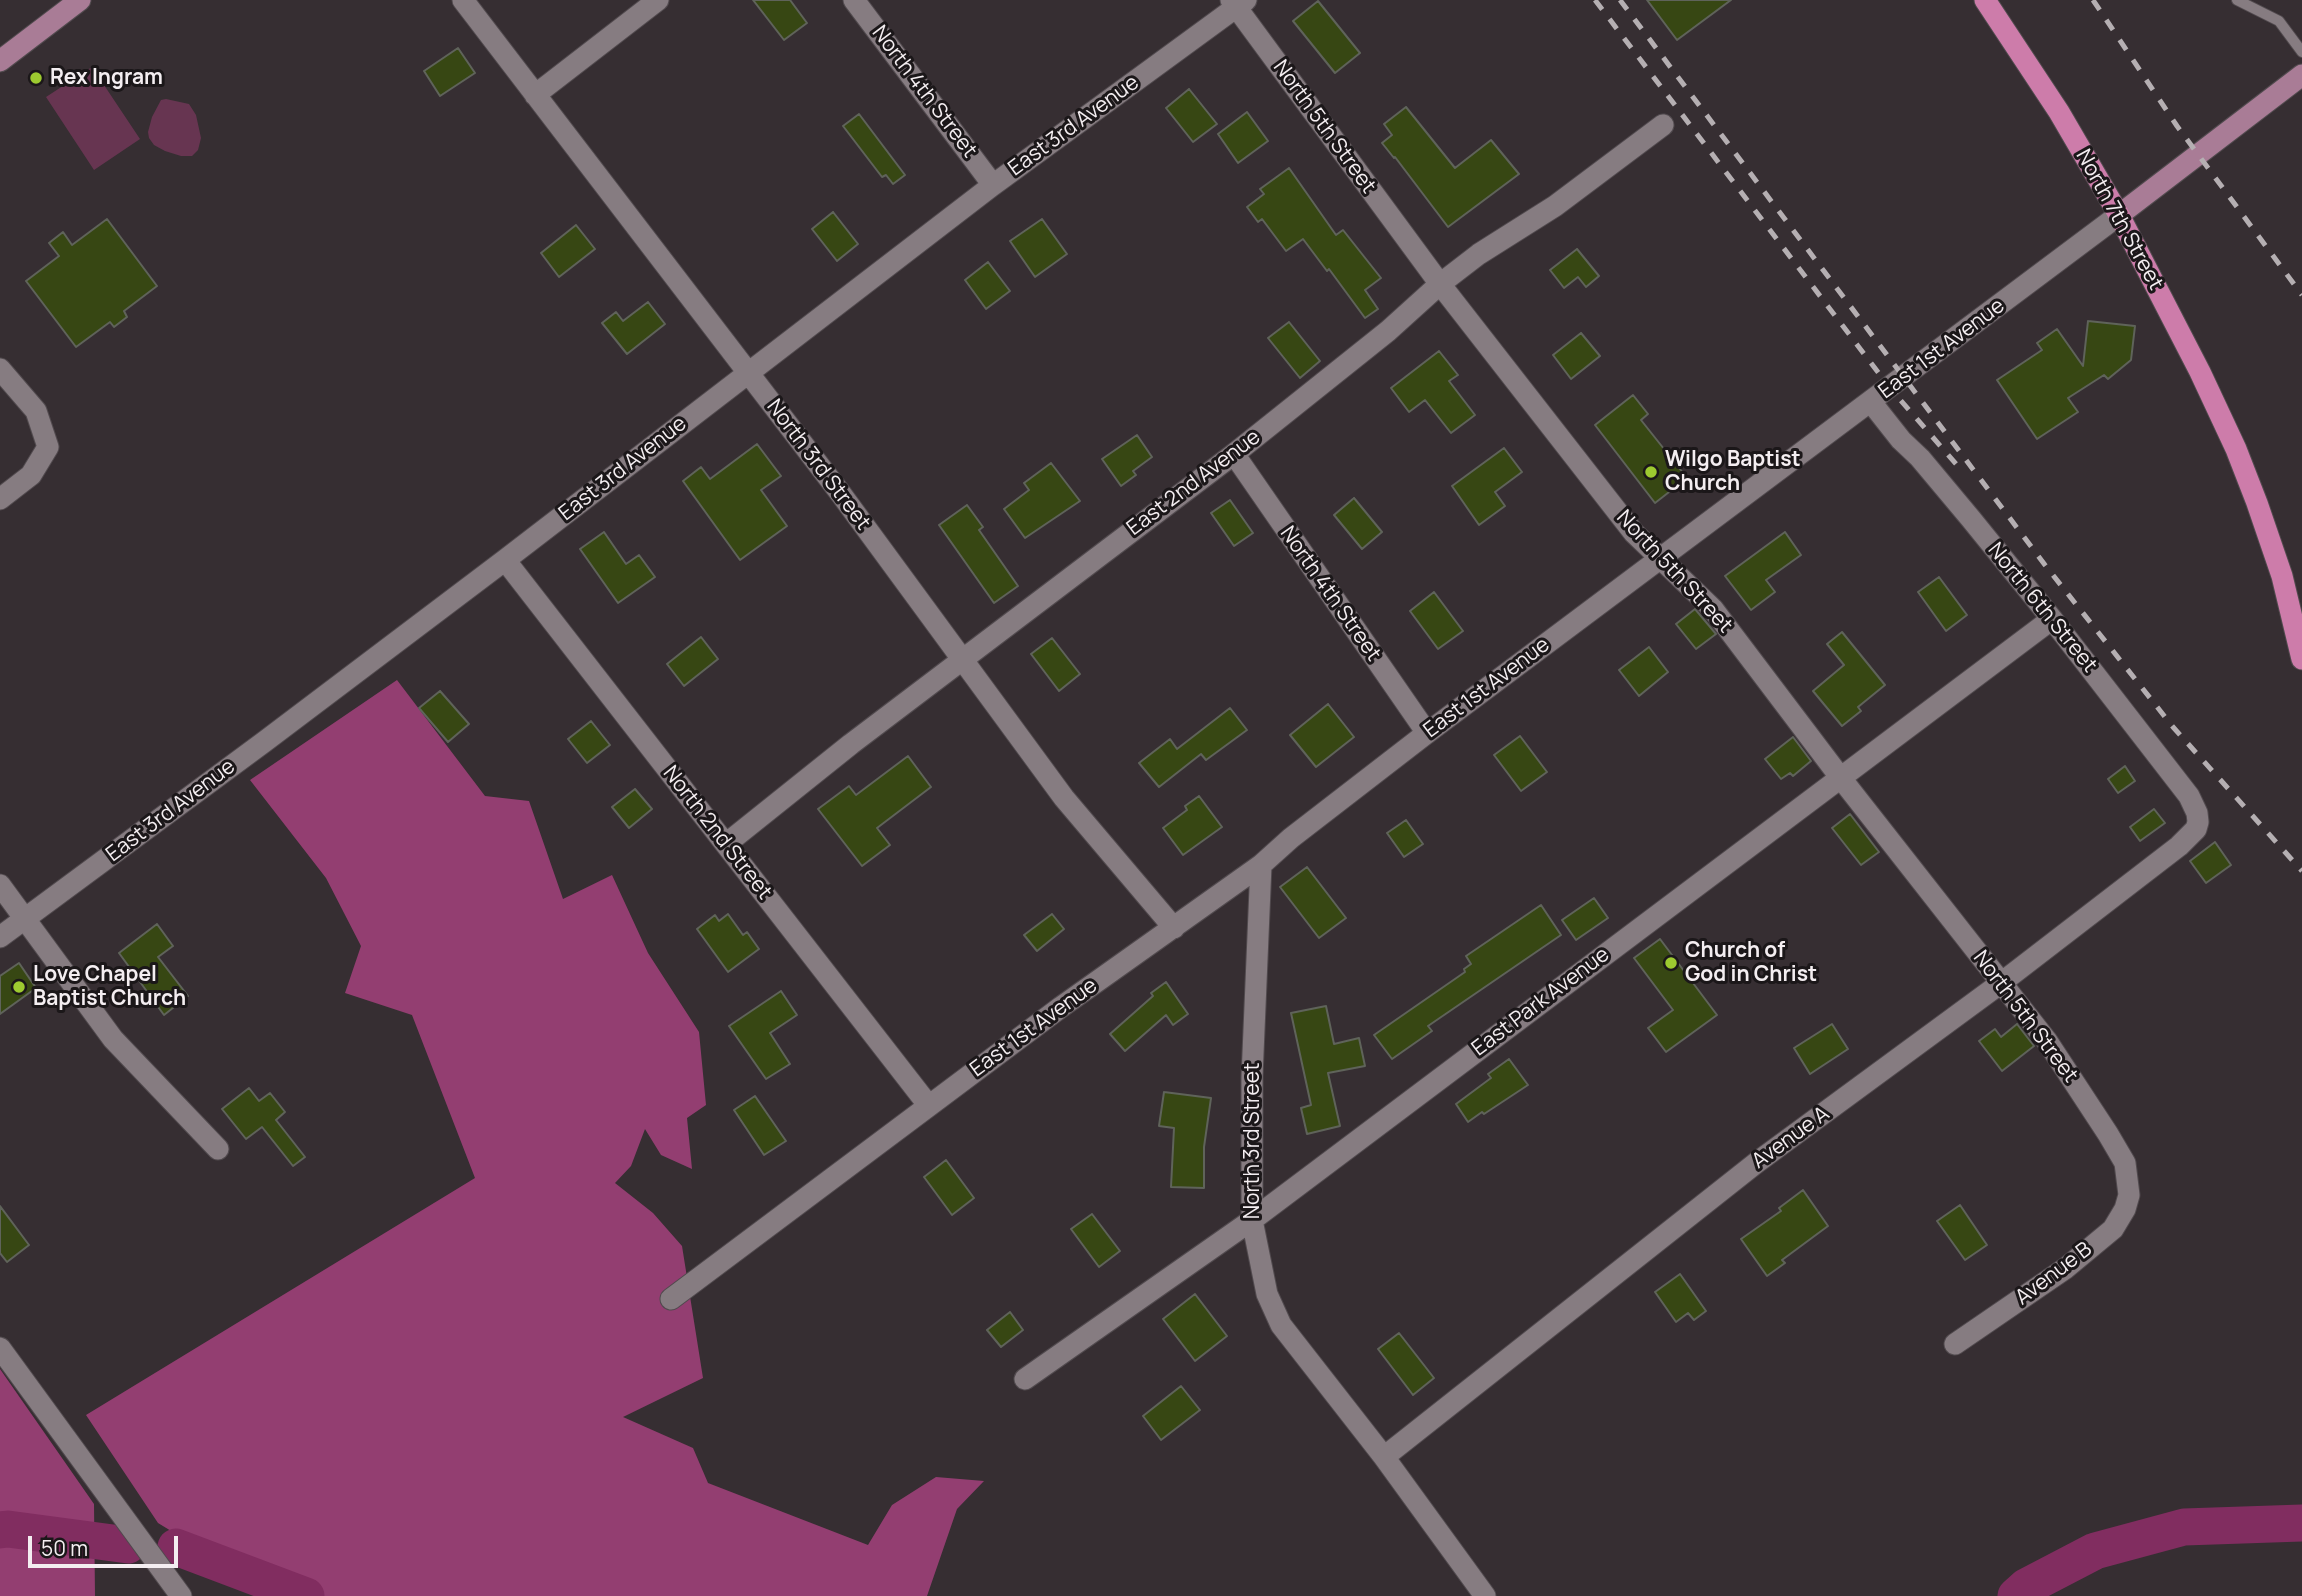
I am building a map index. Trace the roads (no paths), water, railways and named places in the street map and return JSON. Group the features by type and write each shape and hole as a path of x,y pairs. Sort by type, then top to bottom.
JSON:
{"main road":[{"name":"North 7th Street","path":"1985,0 2059,112 2119,215 2200,372 2258,503 2282,576 2302,659"}],"street":[{"path":"0,61 80,0"},
{"name":"North 3rd Street","path":"463,0 841,494 1064,798 1174,928"},
{"path":"535,94 658,0"},
{"name":"North 4th Street","path":"854,0 993,185"},
{"name":"East 3rd Avenue","path":"0,937 505,560 993,185 1238,3"},
{"name":"North 5th Street","path":"1238,3 1440,284 1634,533 1713,609 1840,777 2047,1041 2125,1163 2129,1185"},
{"name":"East 1st Avenue","path":"671,1298 1061,1007 1261,865 1291,838 1427,733 1871,402 2302,75"},
{"name":"East 2nd Avenue","path":"726,844 850,744 1234,454 1388,331 1440,284 1479,254 1555,206 1663,125"},
{"path":"0,369 36,411 48,447 31,475 0,499"},
{"name":"North 6th Street","path":"1871,402 2052,619 2189,796 2198,822"},
{"name":"North 4th Street","path":"1234,454 1427,733"},
{"name":"North 2nd Street","path":"505,560 929,1106"},
{"name":"East Park Avenue","path":"1025,1378 1252,1220 2052,619"},
{"name":"Avenue A","path":"1384,1457 1756,1163 2001,983 2179,846 2196,829 2198,822"},
{"name":"North 3rd Street","path":"1261,865 1252,1076 1252,1220 1267,1294 1281,1325 1384,1457 1485,1596"},
{"path":"0,885 113,1039 218,1149"},
{"name":"Avenue B","path":"1955,1344 2066,1268 2113,1229 2125,1209 2129,1185"},
{"path":"0,1348 181,1596"}],"lane":[{"path":"2237,0 2279,22 2302,52"}],"waterway":[{"path":"2016,1596 2026,1587 2095,1551 2184,1527 2302,1523"},
{"path":"0,1530 128,1545"},
{"path":"176,1547 306,1596"}],"railway":[{"path":"1595,0 1890,388 1963,472"},
{"path":"1620,0 2045,565 2173,727 2302,871"},
{"path":"2093,0 2177,126 2302,295"}],"place":[{"name":"Rex Ingram","path":"36,78"},
{"name":"Wilgo Baptist Church","path":"1651,472"},
{"name":"Church of God in Christ","path":"1671,963"},
{"name":"Love Chapel Baptist Church","path":"19,987"}]}
